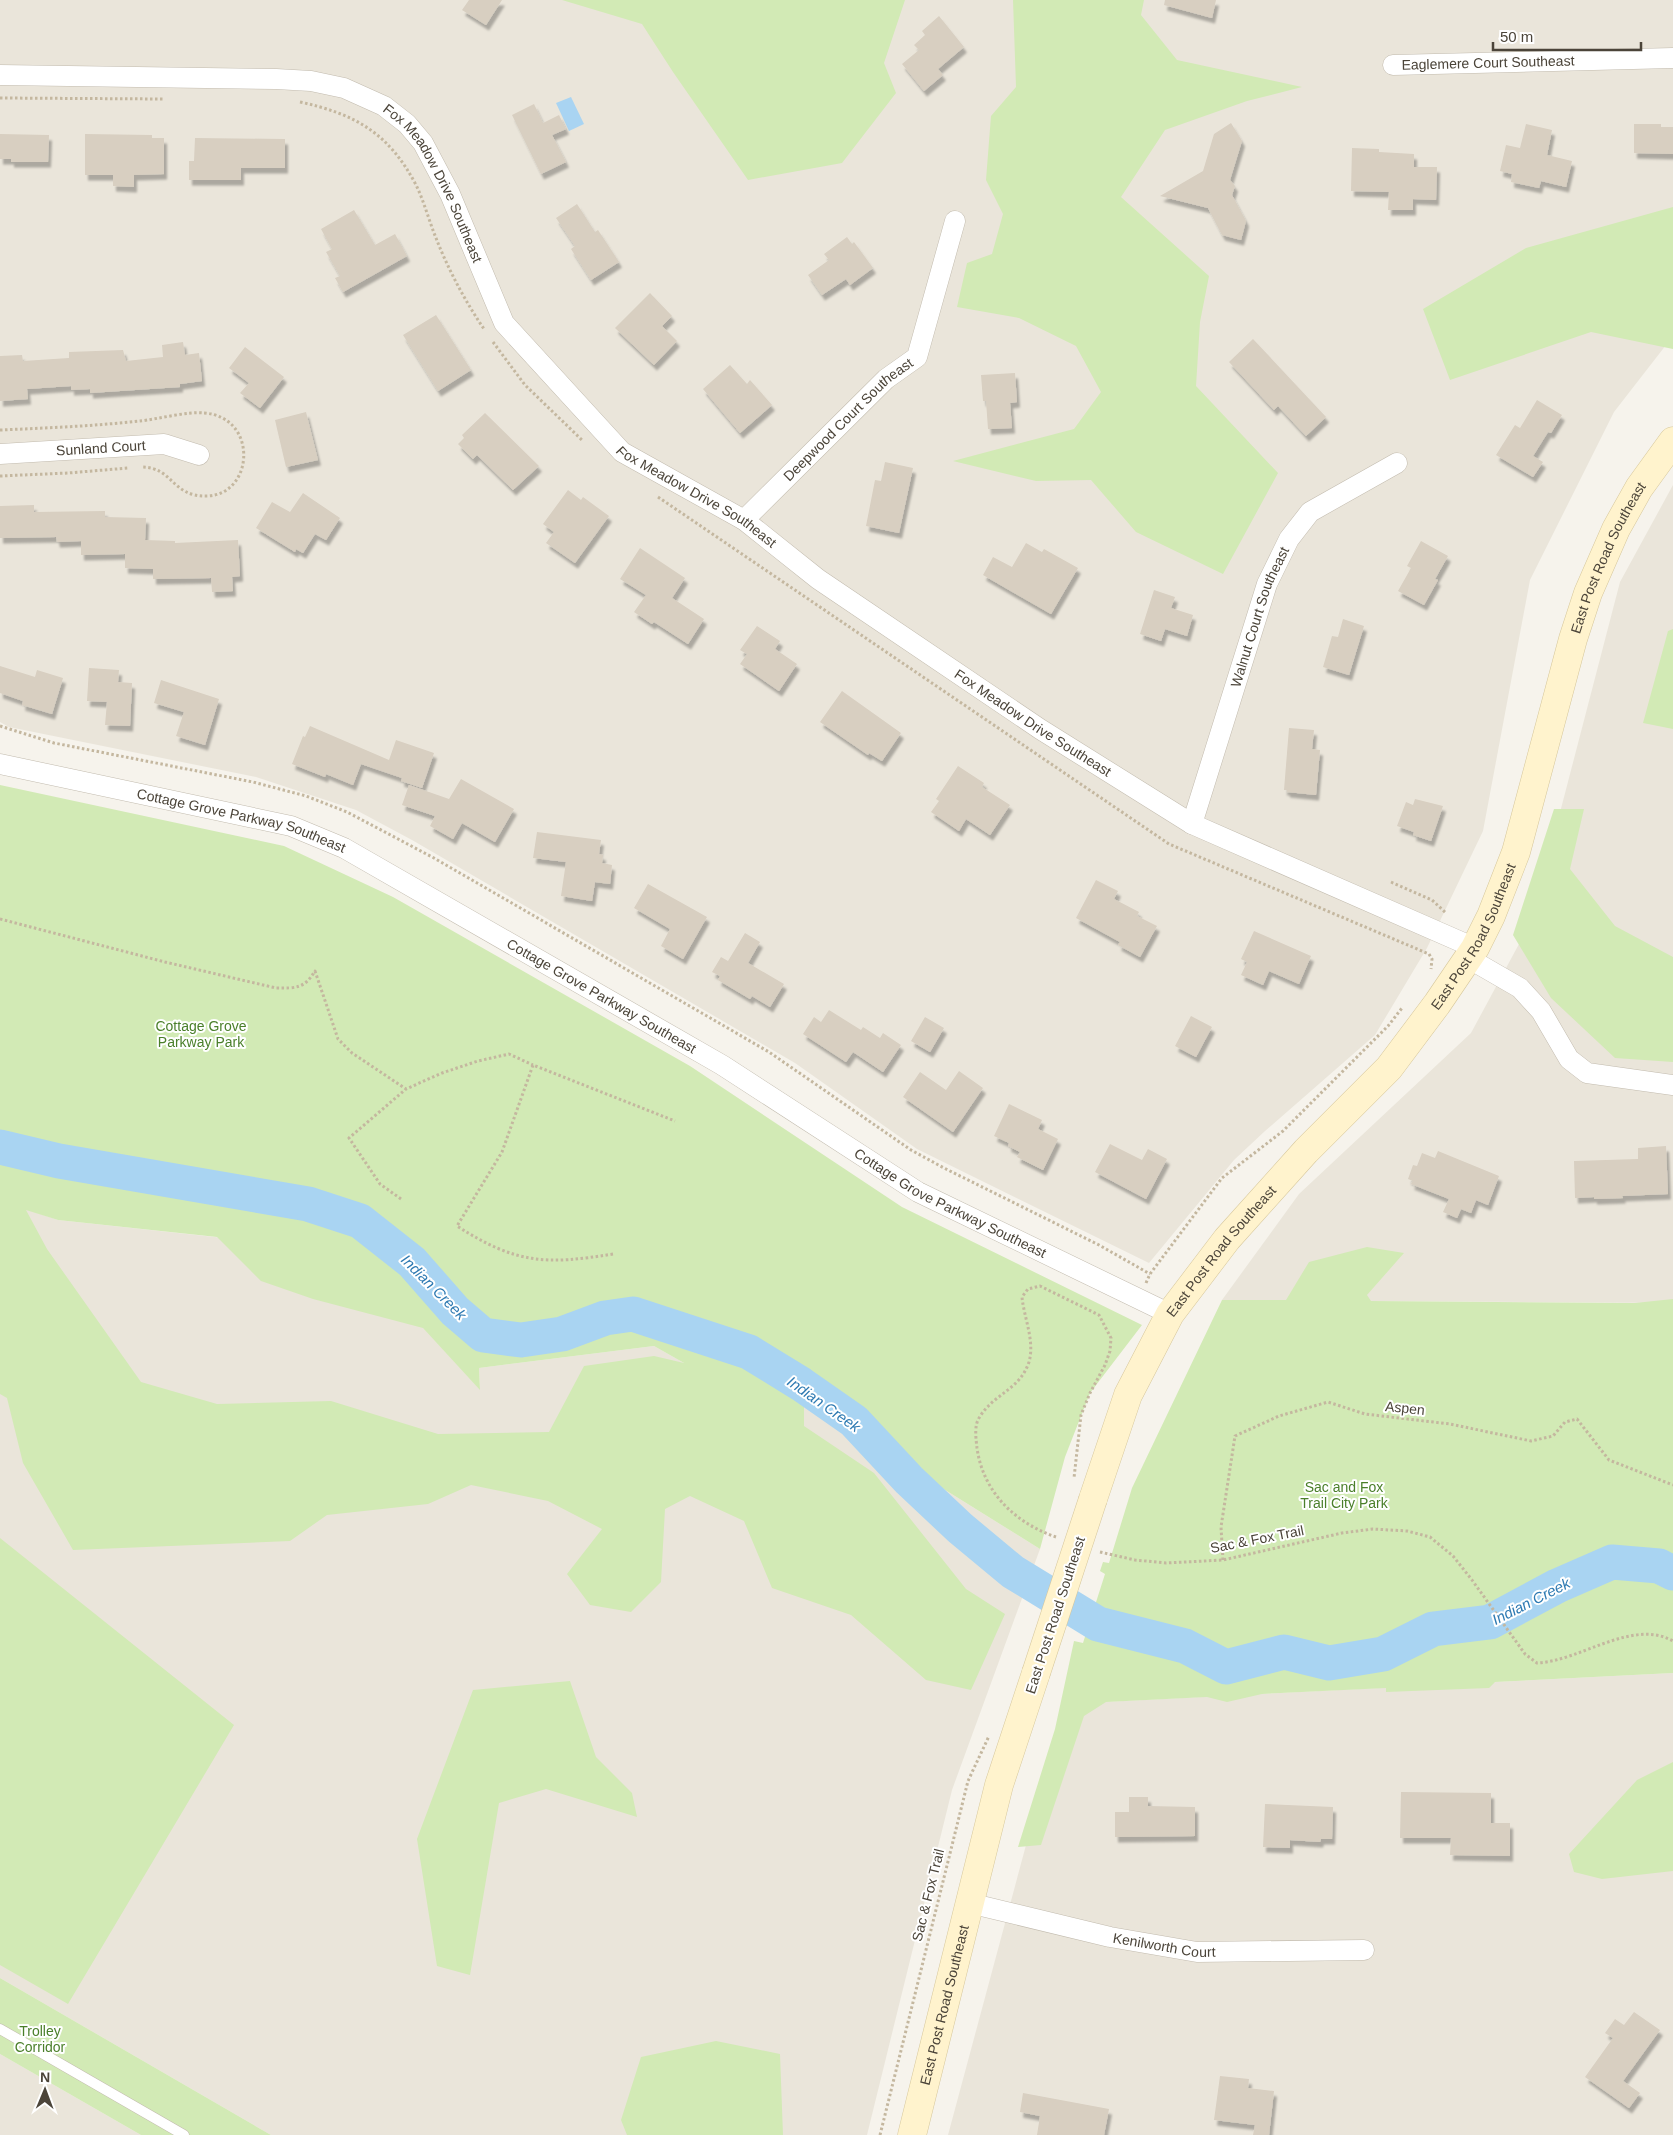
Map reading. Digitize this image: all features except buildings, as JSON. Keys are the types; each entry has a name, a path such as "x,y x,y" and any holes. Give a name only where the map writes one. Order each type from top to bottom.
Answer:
{"main road":[{"name":"East Post Road Southeast","path":"912,2135 999,1785 1036,1673 1083,1491 1128,1395 1170,1314 1227,1239 1306,1151 1389,1068 1438,1004 1472,953 1491,916 1516,852 1573,638 1588,593 1616,529 1639,488 1673,441"}],"street":[{"name":"Eaglemere Court Southeast","path":"1393,65 1673,58"},
{"name":"Fox Meadow Drive Southeast","path":"0,75 312,81 344,88 384,106 407,124 423,143 450,194 504,323 622,452 744,520 826,584 1040,728 1192,824 1472,953 1520,988 1540,1011 1569,1059 1587,1073 1673,1085"},
{"name":"Deepwood Court Southeast","path":"744,520 886,379 917,358 955,221"},
{"name":"Sunland Court","path":"0,454 164,444 199,455"},
{"name":"Walnut Court Southeast","path":"1192,824 1267,584 1289,539 1310,512 1397,463"},
{"name":"Cottage Grove Parkway Southeast","path":"0,764 291,826 344,848 722,1065 918,1192 1170,1314"},
{"name":"Kenilworth Court","path":"969,1903 1110,1937 1197,1952 1364,1950"}],"lane":[{"path":"0,2029 184,2135"}],"path":[{"path":"0,98 171,99"},
{"path":"293,100 343,113 368,127 388,144 400,158 416,186 436,239 450,268 486,333"},
{"path":"491,340 525,385 585,443"},
{"path":"651,492 1169,844 1429,954 1432,966 1428,976"},
{"path":"1392,882 1432,900 1446,912 1444,918"},
{"path":"0,919 276,988 295,988 308,983 315,971 338,1039 352,1053 406,1089"},
{"path":"1145,1286 1150,1274 1222,1178 1284,1131 1388,1026 1405,1004"},
{"path":"402,1199 380,1184 349,1138 406,1089 442,1073 478,1061 509,1054 675,1121"},
{"path":"533,1065 502,1152 457,1226 482,1243 512,1254 540,1261 572,1261 613,1254"},
{"path":"1060,1539 1027,1524 1005,1507 985,1479 979,1464 975,1437 978,1419 990,1404 1023,1377 1030,1359 1030,1342 1022,1297 1028,1288 1040,1286 1099,1315 1110,1338 1110,1351 1105,1365 1090,1392 1081,1415 1083,1491"},
{"name":"Aspen","path":"1223,1560 1221,1527 1235,1436 1279,1416 1328,1402 1365,1414 1450,1424 1531,1441 1553,1436 1565,1422 1577,1419 1609,1460 1673,1485"},
{"name":"Sac & Fox Trail","path":"1095,1550 1135,1560 1166,1563 1223,1560 1342,1533 1373,1529 1407,1531 1430,1537 1453,1556 1525,1654 1538,1663 1563,1660 1588,1651 1614,1638 1632,1635 1651,1635 1673,1641"},
{"name":"Sac & Fox Trail","path":"880,2135 968,1781 990,1734"}],"shaded area":[{"path":"0,0 1673,0 1673,336 1614,412 1530,580 1483,831 1427,948 1375,1035 1234,1160 1149,1263 917,1149 795,1063 412,840 356,810 256,777 9,727 0,722"},
{"path":"1673,485 1673,1303 1222,1300 1299,1194 1471,1033 1532,920 1620,582"},
{"path":"0,1200 58,1220 353,1252 480,1389 479,1368 654,1346 804,1431 804,1402 1040,1549 952,1790 867,2135 271,2135 0,1978"},
{"path":"1673,1673 1673,2135 948,2135 1064,1704"},
{"path":"0,2054 141,2135 0,2135"}],"green space":[{"path":"562,0 905,0 884,63 896,93 842,163 748,180 642,24"},
{"path":"1013,0 1144,0 1141,15 1177,60 1302,87 1247,101 1165,130 1121,197 1209,276 1200,322 1196,386 1278,473 1223,574 1136,532 1091,480 1036,481 953,461 1074,429 1101,392 1076,346 1019,318 957,307 967,263 992,254 1003,214 986,180 991,116 1016,87"},
{"path":"1673,207 1673,349 1591,332 1450,380 1423,309 1526,248"},
{"path":"1673,629 1673,729 1643,723 1668,631"},
{"name":"Cottage Grove Parkway Park","path":"0,785 284,846 393,897 690,1066 902,1207 1142,1325 1090,1393 1065,1457 1040,1549 804,1402 804,1426 874,1473 966,1589 1005,1614 971,1690 926,1680 851,1615 772,1588 744,1521 690,1496 665,1509 661,1582 631,1612 590,1605 567,1574 602,1529 548,1501 471,1485 428,1504 327,1515 290,1541 73,1550 23,1463 7,1398 0,1394","holes":["26,1210 58,1220 217,1237 261,1281 313,1299 423,1328 480,1390 479,1368 654,1346 684,1363 654,1356 584,1366 549,1432 438,1434 331,1401 217,1404 141,1382 47,1249"]},
{"path":"1554,809 1584,809 1570,869 1615,926 1673,957 1673,1062 1615,1058 1551,998 1513,935"},
{"name":"Sac and Fox Trail City Park","path":"1367,1247 1404,1253 1367,1295 1371,1301 1635,1303 1673,1299 1673,1673 1495,1682 1489,1688 1386,1692 1386,1688 1262,1694 1227,1702 1207,1697 1106,1702 1084,1716 1041,1845 1018,1847 1055,1729 1074,1641 1083,1643 1105,1574 1100,1571 1103,1562 1109,1563 1132,1488 1222,1300 1286,1300 1309,1262"},
{"path":"0,1538 234,1725 68,2004 0,1965"},
{"path":"570,1681 596,1757 632,1793 637,1817 546,1789 499,1803 470,1975 437,1966 417,1839 473,1690"},
{"path":"1673,1762 1673,1871 1602,1879 1574,1872 1569,1854 1637,1780"},
{"name":"Trolley Corridor","path":"0,1978 271,2135 141,2135 0,2054"},
{"path":"716,2041 780,2054 783,2135 627,2135 621,2120 641,2057"}],"water":[{"path":"571,97 584,124 569,131 556,103"}],"waterway":[{"name":"Indian Creek","path":"0,1147 59,1161 308,1204 360,1221 412,1262 455,1311 483,1335 521,1340 562,1334 605,1318 633,1314 749,1352 801,1384 854,1421 909,1480 960,1528 1013,1572 1098,1624 1185,1646 1226,1667 1284,1652 1329,1663 1383,1654 1433,1629 1490,1622 1557,1586 1612,1562 1659,1566 1673,1573"}]}
